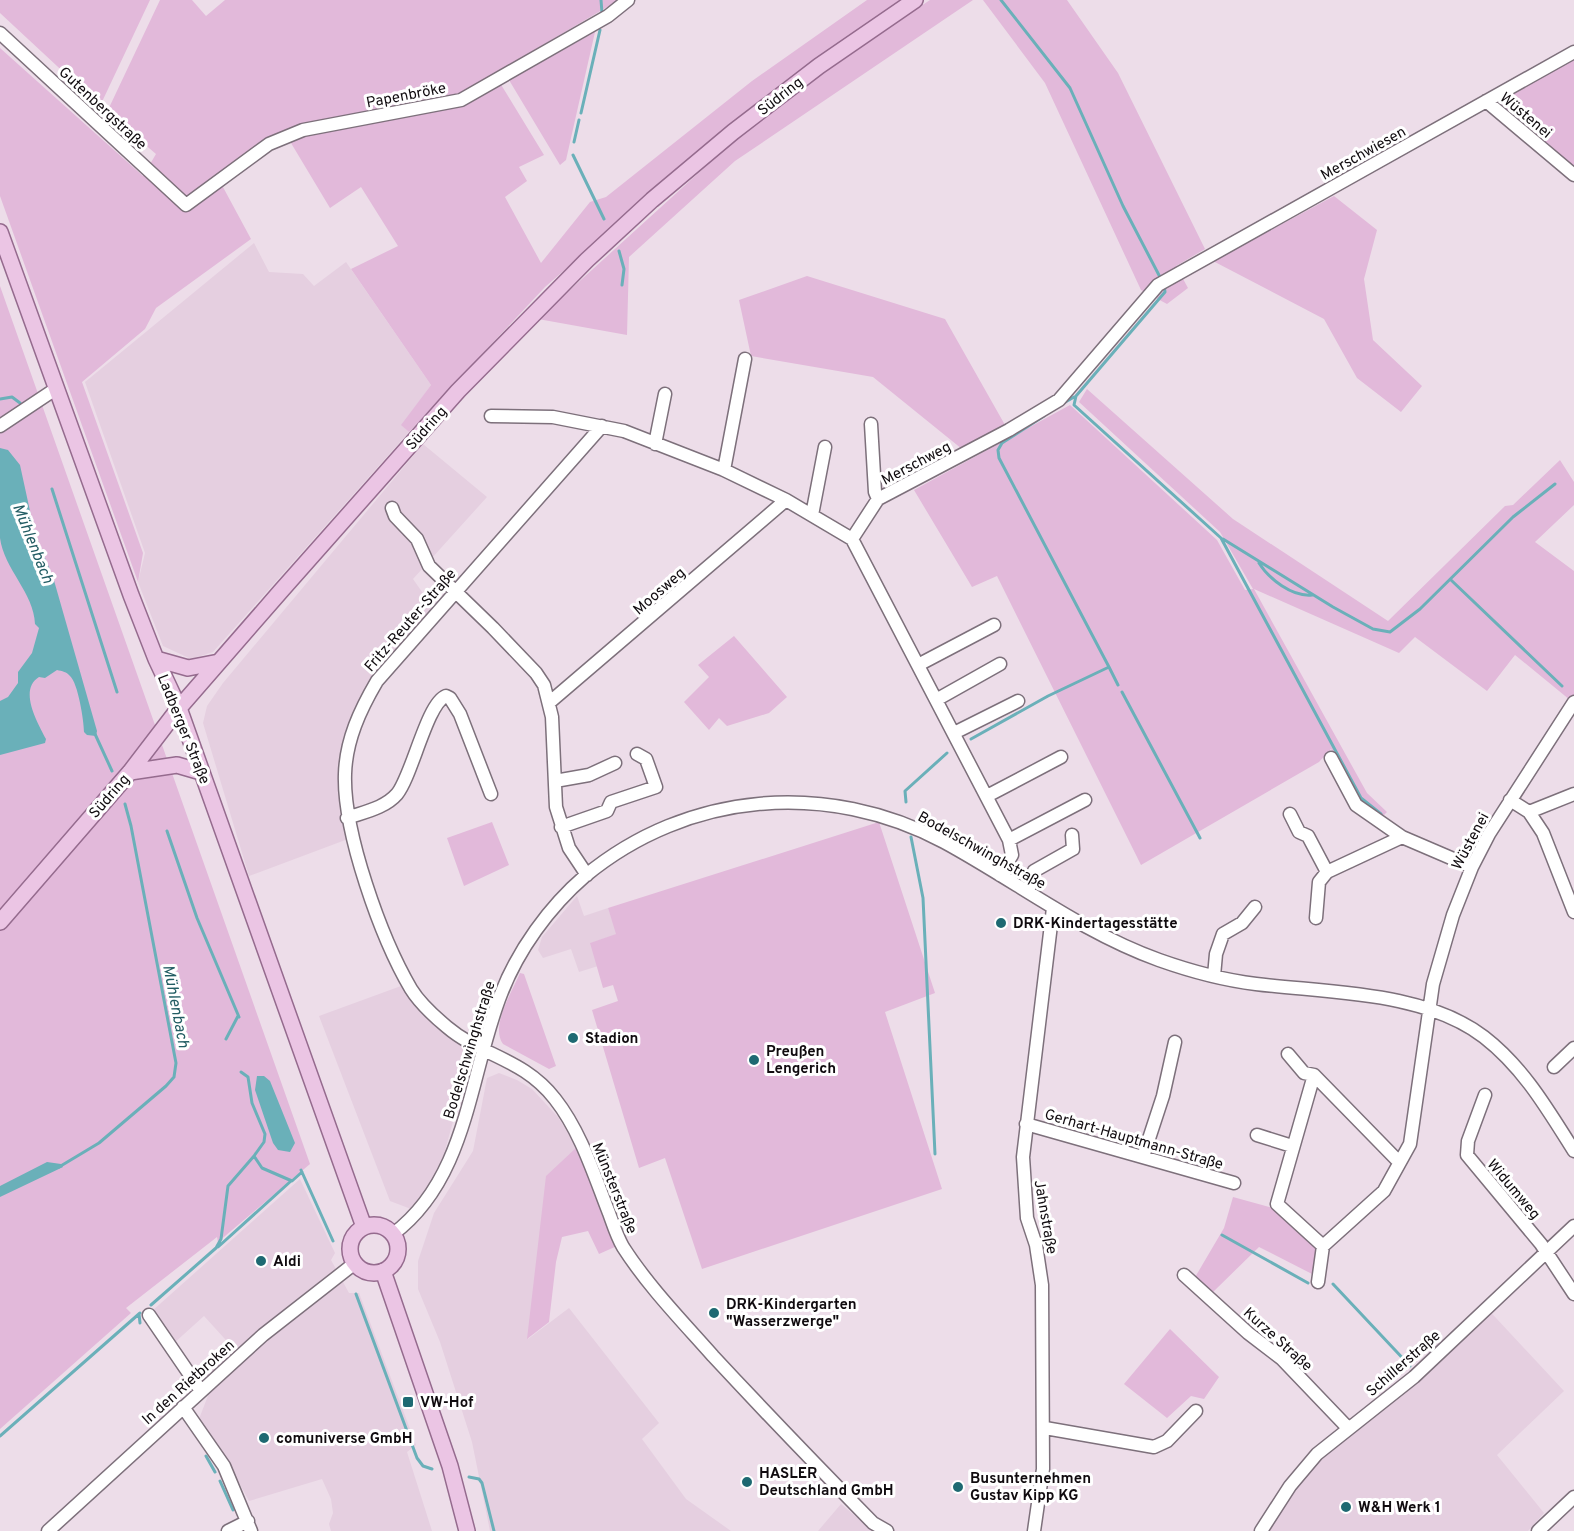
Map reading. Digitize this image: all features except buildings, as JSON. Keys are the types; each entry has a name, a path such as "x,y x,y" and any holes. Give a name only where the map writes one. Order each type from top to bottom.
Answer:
{"main road":[{"name":"Südring","path":"0,922 130,772 179,708 458,392 587,260 733,132 819,66 915,0"},
{"name":"Ladberger Straße","path":"0,232 156,660 179,708 364,1227"},
{"path":"156,660 188,668 219,662"},
{"path":"130,772 161,765 177,765 201,771"},
{"path":"377,1224 393,1234 397,1240 398,1255 395,1262 383,1271 368,1272 355,1263 351,1242 364,1227 377,1224"},
{"path":"383,1271 440,1436 468,1531"}],"street":[{"name":"Papenbröke","path":"186,205 269,144 285,136 303,130 460,100 608,16 628,0"},
{"name":"Gutenbergstraße","path":"0,33 186,205"},
{"name":"Merschwiesen","path":"1010,430 1059,400 1163,283 1574,52"},
{"name":"Wüstenei","path":"1486,101 1574,175"},
{"path":"724,470 746,359"},
{"path":"0,426 57,388"},
{"path":"655,444 665,394"},
{"path":"491,416 554,417 602,426 655,444 724,470 786,500 852,539 1009,840 1012,855 1000,875"},
{"path":"871,424 875,492 878,499"},
{"name":"Fritz-Reuter-Straße","path":"483,1048 448,1028 412,991 386,935 357,855 347,818 345,774 349,743 360,710 377,681 396,657 602,426"},
{"name":"Merschweg","path":"852,539 878,499 1010,430"},
{"path":"812,515 825,447"},
{"name":"Moosweg","path":"550,702 786,500"},
{"path":"392,508 395,516 417,539 429,566 536,673 550,702 556,807 561,827 569,848 587,875"},
{"path":"918,665 994,625"},
{"path":"936,700 1000,664"},
{"path":"347,818 380,807 397,794 435,708 446,696 450,698 460,714 491,794"},
{"path":"954,733 1018,701"},
{"name":"Wüstenei","path":"1323,1246 1384,1191 1410,1144 1429,1009 1442,949 1472,867 1510,800 1574,702"},
{"path":"561,827 607,811 611,802 656,787 646,759 637,754"},
{"path":"987,796 1061,757"},
{"path":"1331,758 1356,805 1402,837 1472,867"},
{"path":"555,781 589,775 615,763"},
{"path":"1529,812 1574,794"},
{"path":"1009,840 1085,800"},
{"path":"1510,800 1529,812 1543,833 1571,897 1574,912"},
{"name":"Bodelschwinghstraße","path":"393,1234 420,1210 443,1178 457,1140 502,989 527,944 549,914 587,875 637,841 674,823 733,806 781,801 825,803 883,816 925,833 1053,908 1149,956 1214,976 1250,983 1391,1000 1451,1017 1482,1036 1515,1065 1533,1087 1574,1151"},
{"path":"1290,814 1299,832 1308,836 1327,872"},
{"path":"1028,892 1034,871 1073,849 1072,835"},
{"path":"1316,918 1319,882 1327,872 1402,837"},
{"path":"1214,976 1216,954 1223,934 1242,923 1255,907"},
{"name":"Jahnstraße","path":"1034,1531 1041,1489 1044,1428 1042,1285 1023,1189 1026,1124 1053,908"},
{"path":"1143,1157 1163,1096 1175,1042"},
{"name":"Münsterstraße","path":"483,1048 513,1062 555,1098 581,1144 622,1245 670,1309 787,1437 873,1523 887,1531"},
{"path":"1554,1067 1574,1048"},
{"path":"1288,1054 1304,1073 1314,1075 1400,1162"},
{"path":"1314,1075 1277,1204 1323,1246 1318,1282"},
{"name":"Widumweg","path":"1485,1095 1468,1141 1467,1155 1541,1244 1545,1254 1574,1294"},
{"name":"Gerhart-Hauptmann-Straße","path":"1026,1124 1234,1183"},
{"path":"1257,1135 1292,1146"},
{"name":"Schillerstraße","path":"1261,1531 1305,1468 1348,1428 1414,1377 1574,1226"},
{"name":"In den Rietbroken","path":"48,1531 263,1335 355,1263"},
{"name":"Kurze Straße","path":"1184,1275 1248,1333 1282,1359 1348,1428"},
{"path":"149,1314 201,1391"},
{"path":"183,1407 224,1466 250,1526 228,1531"},
{"path":"1044,1428 1154,1447 1167,1442 1196,1411"},
{"path":"1538,1531 1574,1497"}],"shaded area":[{"path":"0,0 150,0 100,106 0,13"},
{"path":"160,0 192,0 206,16 225,0 619,0 458,95 302,125 266,139 217,176 251,239 156,308 145,329 82,382 143,553 138,582 0,196 0,48 143,176 156,154 107,112"},
{"path":"867,0 904,0 761,99 545,287 409,432 401,425 431,385 351,269 398,246 361,187 330,208 288,138 462,105 500,83 544,155 519,167 527,181 505,197 541,263 590,202 606,197 752,81"},
{"path":"930,0 973,0 735,161 629,257 627,335 538,319 727,147 824,71"},
{"path":"983,0 1067,0 1118,73 1205,249 1176,266 1188,288 1167,304 1141,290 1045,83"},
{"path":"595,32 566,160 560,165 509,80"},
{"path":"1574,57 1574,169 1494,101"},
{"path":"1334,196 1377,230 1364,279 1373,340 1422,386 1401,412 1357,378 1324,319 1213,261"},
{"path":"254,243 269,272 303,274 314,286 346,262 431,385 402,425 409,432 213,652 191,659 163,646 138,582 145,553 85,382"},
{"path":"807,276 945,319 1005,425 962,449 873,377 751,356 739,300"},
{"path":"0,286 310,1164 218,1242 217,1237 126,1308 131,1313 0,1429"},
{"path":"1087,389 1233,519 1388,621 1505,506 1513,505 1560,460 1574,482 1574,505 1535,542 1574,571 1574,696 1570,700 1515,655 1487,691 1415,637 1399,653 1254,589 1367,793 1387,812 1382,817 1360,801 1331,749 1319,762 1141,865 997,576 972,587 914,490 1070,405 1217,540 1245,590 1253,589 1220,532 1079,402"},
{"path":"423,444 487,497 413,579 434,609 392,656 342,754 342,821 348,839 249,876 203,723 207,706 223,683"},
{"path":"734,636 787,697 769,713 727,726 719,718 709,730 684,702 709,677 698,665"},
{"path":"492,822 509,865 464,886 447,838"},
{"name":"Preußen Lengerich","path":"879,822 935,993 885,1012 942,1189 702,1269 665,1158 639,1168 592,1010 618,1001 613,985 603,988 590,943 616,934 608,908"},
{"path":"577,896 584,916 608,908 617,934 591,943 598,966 579,972 571,949 543,958 538,950 542,937"},
{"path":"520,973 524,974 556,1066 549,1069 503,1044 500,1037 499,1028 504,1009"},
{"path":"401,986 444,1033 473,1050 444,1154 427,1190 411,1209 390,1201 319,1016"},
{"path":"499,1073 532,1089 558,1117 577,1147 528,1339 569,1308 659,1423 642,1439 686,1499 731,1531 490,1531 472,1442 440,1342 418,1289 418,1261 434,1213 473,1151 487,1078"},
{"path":"577,1147 617,1246 599,1254 588,1231 562,1237 556,1262 549,1322 527,1339 546,1176"},
{"path":"599,1148 629,1237 589,1152"},
{"path":"300,1179 335,1253 331,1260 349,1293 359,1293 416,1445 407,1452 432,1531 331,1531 329,1524 333,1513 331,1499 322,1479 249,1501 225,1457 199,1419 209,1393 203,1378 234,1349 204,1316 173,1344 152,1311"},
{"path":"1233,1197 1277,1209 1320,1247 1316,1276 1259,1247 1211,1294 1194,1279 1224,1228"},
{"path":"1483,1304 1564,1391 1497,1455 1544,1513 1528,1531 1266,1531 1307,1472 1425,1371"},
{"path":"1170,1329 1219,1377 1204,1399 1191,1396 1167,1418 1124,1384"},
{"path":"841,1504 873,1531 818,1531"}],"water":[{"path":"0,448 8,450 20,465 35,534 53,577 97,731 96,736 87,735 84,732 76,686 67,674 57,670 45,678 39,677 30,690 32,707 46,739 45,743 0,755 0,701 8,697 18,683 18,672 32,653 39,628 35,624 25,591 7,560 0,538"},
{"path":"257,1076 264,1076 270,1081 295,1143 290,1152 278,1150 273,1143 255,1090"},
{"path":"47,1162 61,1164 63,1167 0,1197 0,1186"}],"waterway":[{"path":"601,0 602,13"},
{"path":"1001,0 1070,88 1123,206 1161,279"},
{"path":"581,113 600,30"},
{"path":"574,142 579,120"},
{"path":"573,155 604,219"},
{"path":"619,251 624,269 622,285"},
{"path":"1164,285 1165,292 1076,396 1074,405 1221,538 1361,798 1381,814"},
{"path":"0,399 12,397 20,403"},
{"path":"1062,404 1074,397"},
{"path":"971,739 1048,696 1109,667 999,458 998,450 1002,443 1044,416"},
{"path":"1223,539 1333,607 1373,629 1390,632 1420,609 1513,517 1555,484"},
{"path":"52,489 117,692"},
{"path":"1259,563 1282,586 1297,593 1312,595"},
{"path":"1451,580 1562,686"},
{"path":"1109,667 1118,685"},
{"path":"1122,692 1200,838"},
{"name":"Mühlenbach","path":"95,734 112,771"},
{"path":"906,802 905,791 947,753"},
{"name":"Mühlenbach","path":"59,1167 99,1143 174,1077 176,1063 125,804"},
{"path":"167,831 197,918 239,1017"},
{"path":"911,837 923,898 935,1154"},
{"path":"226,1039 238,1016"},
{"path":"241,1072 248,1077 252,1103 265,1134 264,1142 254,1156 262,1168 292,1181 302,1172"},
{"path":"151,1305 216,1248 221,1239 228,1186 254,1156"},
{"path":"301,1170 333,1241"},
{"path":"218,1247 291,1181"},
{"path":"1222,1235 1308,1283"},
{"path":"1333,1284 1410,1366"},
{"path":"356,1294 417,1458 423,1466 432,1469"},
{"path":"0,1436 140,1313"},
{"path":"139,1314 140,1323"},
{"path":"206,1456 215,1472"},
{"path":"469,1477 479,1479 482,1483 494,1531"},
{"path":"220,1481 233,1510"}],"place":[{"name":"DRK-Kindertagesstätte","path":"1001,923"},
{"name":"Stadion","path":"573,1038"},
{"name":"Preußen Lengerich","path":"754,1060"},
{"name":"Aldi","path":"261,1261"},
{"name":"DRK-Kindergarten \"Wasserzwerge\"","path":"714,1313"},
{"name":"VW-Hof","path":"408,1402"},
{"name":"comuniverse GmbH","path":"264,1438"},
{"name":"HASLER Deutschland GmbH","path":"747,1482"},
{"name":"Busunternehmen Gustav Kipp KG","path":"958,1487"},
{"name":"W&H Werk 1","path":"1346,1507"}]}
